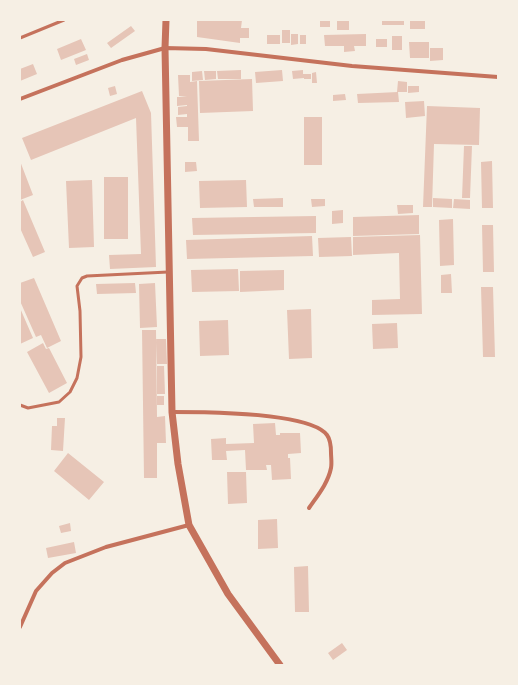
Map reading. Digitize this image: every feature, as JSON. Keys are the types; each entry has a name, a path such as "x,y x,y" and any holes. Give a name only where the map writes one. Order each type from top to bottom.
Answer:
{"street":[{"path":"166,20 165,48 172,412 178,464 189,526 228,594 280,665"},
{"path":"20,99 122,60 165,48 206,49 352,66 498,77"},
{"path":"172,412 229,412 270,417 314,426 327,435 331,448 331,467 324,486 309,508"},
{"path":"20,627 36,591 52,573 65,563 106,547 189,526"}],"lane":[{"path":"20,38 64,20"},
{"path":"20,405 28,408 60,402 70,392 77,378 81,357 80,311 76,286 82,278 87,276 170,272"}],"building":[{"path":"197,20 242,20 241,28 249,28 249,38 240,38 240,43 197,37"},
{"path":"320,20 330,20 330,27 320,27"},
{"path":"337,20 349,20 349,30 337,30"},
{"path":"382,20 404,20 404,25 382,25"},
{"path":"410,20 425,20 425,29 410,29"},
{"path":"131,26 135,31 111,48 107,43"},
{"path":"282,30 290,30 290,43 282,43"},
{"path":"291,34 298,34 298,44 291,45"},
{"path":"366,34 366,46 354,46 355,51 344,52 344,46 325,46 324,35"},
{"path":"267,35 280,35 280,44 267,44"},
{"path":"300,35 306,35 306,44 300,44"},
{"path":"392,36 402,36 402,50 392,50"},
{"path":"81,39 86,50 61,60 57,49"},
{"path":"376,39 387,39 387,47 376,47"},
{"path":"409,42 429,42 429,58 410,58"},
{"path":"430,48 443,48 443,60 430,61"},
{"path":"87,54 89,60 76,65 74,59"},
{"path":"33,64 37,74 20,81 20,69"},
{"path":"241,70 241,79 218,79 217,71"},
{"path":"282,70 283,81 256,83 255,72"},
{"path":"303,70 303,74 311,74 311,79 293,79 292,71"},
{"path":"202,71 203,80 192,81 192,72"},
{"path":"204,71 216,71 216,79 205,80"},
{"path":"316,72 317,83 312,83 312,73"},
{"path":"178,75 190,75 190,82 197,81 199,141 188,141 188,127 177,127 176,117 187,117 187,114 178,115 178,107 187,105 177,106 177,97 187,97 179,96"},
{"path":"252,79 253,111 200,113 199,81"},
{"path":"398,81 407,82 407,92 397,92"},
{"path":"115,86 117,94 110,96 108,88"},
{"path":"408,86 419,86 419,92 408,93"},
{"path":"142,91 151,113 156,267 110,269 109,255 141,254 136,118 31,160 22,138"},
{"path":"398,92 399,102 358,103 357,94"},
{"path":"345,94 346,100 333,101 333,95"},
{"path":"424,101 425,116 406,118 405,102"},
{"path":"427,106 480,108 479,145 434,144 432,207 423,207"},
{"path":"304,117 322,117 322,165 304,165"},
{"path":"464,146 472,146 470,198 462,198"},
{"path":"20,161 33,195 20,200"},
{"path":"492,161 493,208 482,208 481,162"},
{"path":"185,162 196,162 197,171 185,172"},
{"path":"104,177 128,177 128,239 104,239"},
{"path":"92,180 94,247 69,248 66,181"},
{"path":"246,180 247,207 200,208 199,181"},
{"path":"283,198 283,207 254,207 253,199"},
{"path":"433,198 452,199 452,208 433,207"},
{"path":"311,199 325,199 325,206 312,207"},
{"path":"454,199 470,200 470,209 453,208"},
{"path":"23,200 45,252 33,257 20,228 20,202"},
{"path":"397,205 413,205 413,213 398,214"},
{"path":"343,210 343,223 332,224 332,211"},
{"path":"419,215 419,234 353,236 353,217"},
{"path":"316,216 316,233 193,235 192,218"},
{"path":"453,219 454,265 440,266 439,220"},
{"path":"482,225 493,225 494,272 483,272"},
{"path":"420,235 422,314 372,315 372,300 400,299 399,253 353,255 353,237"},
{"path":"312,236 313,256 187,259 186,240"},
{"path":"351,237 352,256 319,257 318,238"},
{"path":"238,269 239,291 192,292 191,270"},
{"path":"284,270 284,290 240,292 240,271"},
{"path":"451,274 452,293 441,293 441,275"},
{"path":"34,278 61,341 47,348 41,335 36,337 20,301 20,283"},
{"path":"135,283 136,293 97,294 96,284"},
{"path":"155,283 157,327 140,328 139,284"},
{"path":"481,287 493,287 495,357 483,357"},
{"path":"20,308 33,338 20,344"},
{"path":"311,309 312,358 289,359 287,310"},
{"path":"228,320 229,355 200,356 199,321"},
{"path":"397,323 398,348 373,349 372,324"},
{"path":"142,330 156,330 157,417 165,416 166,443 157,443 157,478 144,478"},
{"path":"156,339 166,339 167,364 157,364"},
{"path":"43,343 46,349 49,348 67,383 49,393 27,352"},
{"path":"157,366 164,366 165,394 157,394"},
{"path":"157,396 164,396 164,405 157,405"},
{"path":"57,418 65,418 63,451 51,450 52,426 57,426"},
{"path":"275,423 276,435 280,435 280,433 300,433 301,453 288,454 288,458 290,458 291,479 272,480 271,465 266,465 267,470 246,470 245,450 226,451 227,460 212,460 211,439 226,438 226,444 254,443 253,424"},
{"path":"68,453 104,482 89,500 54,471"},
{"path":"227,472 246,472 247,503 228,504"},
{"path":"277,519 278,548 258,549 258,520"},
{"path":"70,523 71,531 61,533 59,526"},
{"path":"74,542 76,553 48,558 46,548"},
{"path":"308,566 309,612 295,612 294,567"},
{"path":"342,643 347,650 333,660 328,653"}]}
